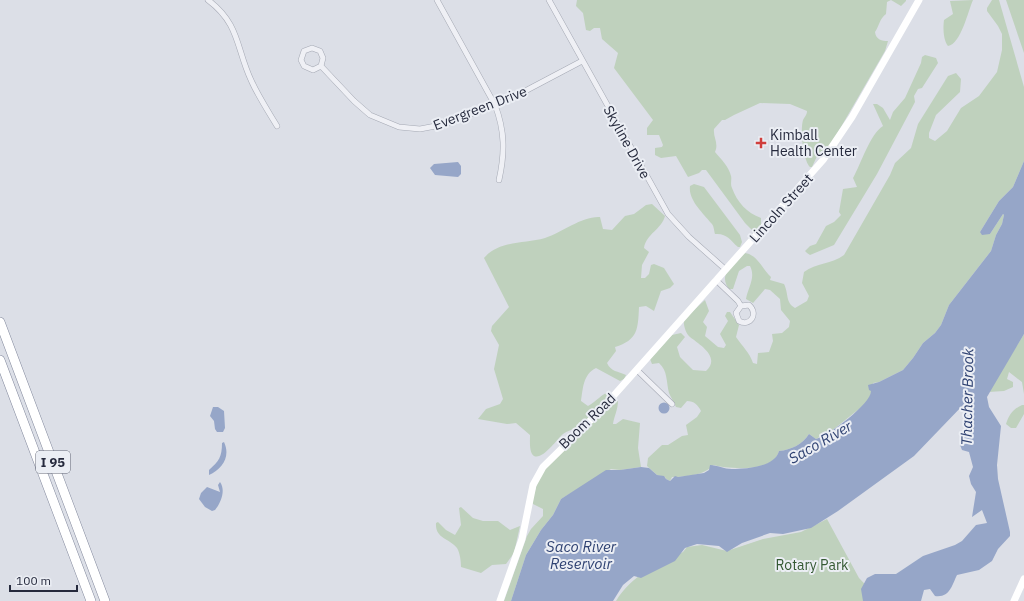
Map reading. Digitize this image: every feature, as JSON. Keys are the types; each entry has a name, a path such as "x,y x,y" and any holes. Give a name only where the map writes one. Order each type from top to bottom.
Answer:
{"highway":[{"name":"I 95","path":"0,322 105,601"},
{"name":"I 95","path":"0,360 91,601"}],"street":[{"path":"208,0 221,10 229,20 251,80 277,126"},
{"path":"437,0 495,105 502,125 504,141 503,156 498,180"},
{"name":"Skyline Drive","path":"549,0 668,214 689,237 725,269"},
{"name":"Lincoln Street","path":"725,269 817,167 836,143 919,0"},
{"name":"Evergreen Drive","path":"310,48 319,50 323,58 321,66 312,70 306,68 301,60 304,51 310,48"},
{"name":"Evergreen Drive","path":"321,66 364,111 379,120 399,127 413,129 433,127 495,105 525,92 582,61"},
{"name":"Boom Road","path":"500,601 521,544 533,485 539,472 557,451 600,411 725,269"},
{"path":"716,280 736,298 741,306"},
{"path":"637,370 672,404"},
{"path":"1014,601 1024,579"}],"green space":[{"path":"577,0 891,0 887,2 886,14 875,32 878,38 888,41 885,51 829,147 818,154 812,167 810,167 804,152 802,137 802,125 807,111 790,104 760,103 725,120 722,120 714,129 716,143 715,152 730,173 731,186 734,193 747,210 761,218 761,225 754,232 745,223 706,170 702,170 699,173 688,177 676,156 661,158 655,155 655,148 662,147 663,145 659,135 647,135 647,128 653,120 614,68 618,53 602,39 600,28 594,28 590,31 586,30 583,13 576,6"},
{"path":"891,0 906,0 906,1 901,6"},
{"path":"973,0 964,26 957,40 948,46 944,37 944,20 953,14 950,1"},
{"path":"992,0 999,0 1024,87 1024,161 1013,187 999,201 980,232 990,234 1003,214 1004,215 991,251 949,305 941,325 935,333 923,343 903,370 879,382 873,383 870,398 864,405 834,429 816,439 809,434 800,444 792,448 779,451 775,458 769,463 760,466 750,468 729,468 713,465 700,473 689,476 672,477 670,481 665,477 657,475 647,466 648,458 662,445 668,445 682,436 688,435 686,425 697,417 701,411 696,404 689,401 687,401 681,408 676,407 669,393 662,366 659,363 652,364 650,359 672,335 681,333 685,337 677,347 680,357 693,370 706,371 710,366 710,356 687,334 684,321 684,319 705,300 709,311 703,322 707,327 705,336 718,347 724,348 726,345 720,334 728,321 725,316 727,312 730,312 739,325 736,337 752,359 753,363 757,364 758,353 769,352 773,341 772,334 782,333 789,327 790,321 781,310 780,299 770,290 765,289 753,303 746,299 752,279 752,270 750,266 747,266 739,271 733,289 729,289 725,279 729,268 745,253 749,254 757,259 771,277 770,280 784,284 788,300 792,306 795,308 807,301 809,296 802,283 804,272 844,255 890,175 895,163 911,148 918,124 948,76 956,73 961,79 960,92 936,115 929,133 929,138 935,141 947,131 961,108 979,96 997,72 1002,50 1002,34 987,11 987,8"},
{"path":"1006,0 1024,0 1024,53"},
{"path":"925,55 936,58 938,63 922,88 918,89 914,96 915,102 877,174 834,245 810,255 805,251 810,246 816,244 826,226 834,222 841,215 839,212 843,189 857,187 853,178 870,142 878,130 883,126 873,104 877,104 883,108 890,120 893,112 905,98 921,63 922,57"},
{"path":"694,184 704,187 740,235 742,242 740,247 725,236 715,234 712,224 691,196 690,186"},
{"path":"652,204 665,216 661,225 645,243 644,248 649,252 642,265 641,278 645,278 649,274 651,265 654,264 664,268 674,284 670,288 661,291 654,311 646,306 639,307 638,322 635,333 628,341 615,347 616,351 607,363 613,370 626,375 624,379 620,381 596,368 588,374 584,382 581,401 588,406 604,394 610,392 610,394 595,412 581,424 563,434 546,452 538,456 534,456 531,450 530,435 516,423 507,424 478,419 486,409 500,404 503,399 494,369 499,345 491,331 492,326 509,307 484,258 490,252 504,245 545,238 593,217 600,217 603,229 612,230 625,216 634,214 646,205"},
{"path":"1024,334 1024,394 1022,382 1009,372 1007,379 1013,382 1013,387 1004,391 988,392"},
{"path":"614,399 618,401 613,424 616,424 623,419 640,423 638,448 641,467 620,470 611,469 561,499 553,515 541,530 526,555 511,601 504,601 527,536 531,529 543,516 543,509 533,504 532,501 539,477 545,469"},
{"path":"1024,405 1024,414 1016,428 1011,428 1006,424 1008,418 1014,410"},
{"path":"461,507 473,518 483,521 498,521 510,530 520,526 514,553 506,564 492,565 481,573 461,567 457,548 440,535 436,528 436,523 438,522 446,530 455,535 461,525 459,508"},
{"name":"Rotary Park","path":"827,519 859,578 881,601 616,601 629,584 637,577 654,566 683,552 687,547 702,545 727,551 763,539 801,532"}],"water":[{"name":"Saco River Reservoir","path":"1024,161 1024,334 987,397 989,407 1001,426 997,465 998,479 1010,532 1010,536 998,549 992,561 979,570 957,575 952,587 944,595 935,596 930,589 924,590 921,601 863,601 861,589 867,578 875,574 896,574 923,556 955,545 962,541 976,525 987,523 982,510 972,517 976,492 971,484 969,476 973,467 969,452 962,450 960,445 966,433 965,421 971,407 965,403 914,456 838,511 811,528 783,534 770,533 742,543 727,552 719,546 697,544 685,548 675,561 641,578 634,576 623,585 613,601 511,601 526,555 541,530 553,515 561,499 606,470 641,467 649,468 657,475 664,476 670,481 675,476 678,477 704,473 709,470 710,465 732,469 752,468 772,461 779,451 792,448 800,444 809,434 816,439 830,432 857,411 869,397 871,391 869,390 868,385 879,382 903,370 923,343 935,333 941,325 949,305 991,251 1004,215 1003,214 990,234 982,235 980,232 999,201 1013,187"},
{"path":"458,162 461,166 461,174 458,177 435,175 430,168 434,164"},
{"path":"662,403 666,403 668,404 668,412 662,413 659,410 659,406"},
{"path":"213,407 218,407 224,411 225,428 223,432 217,432 215,429 214,421 210,416"},
{"path":"224,442 226,447 226,457 224,462 218,469 209,475 209,470 219,458 222,443"},
{"path":"220,482 223,493 217,507 212,511 205,507 199,499 201,493 207,487 220,492 218,485"}],"place":[{"name":"Kimball Health Center","path":"761,143"}],"water label":[{"name":"Thacher Brook","path":"967,397"},
{"name":"Saco River","path":"820,442"}]}
